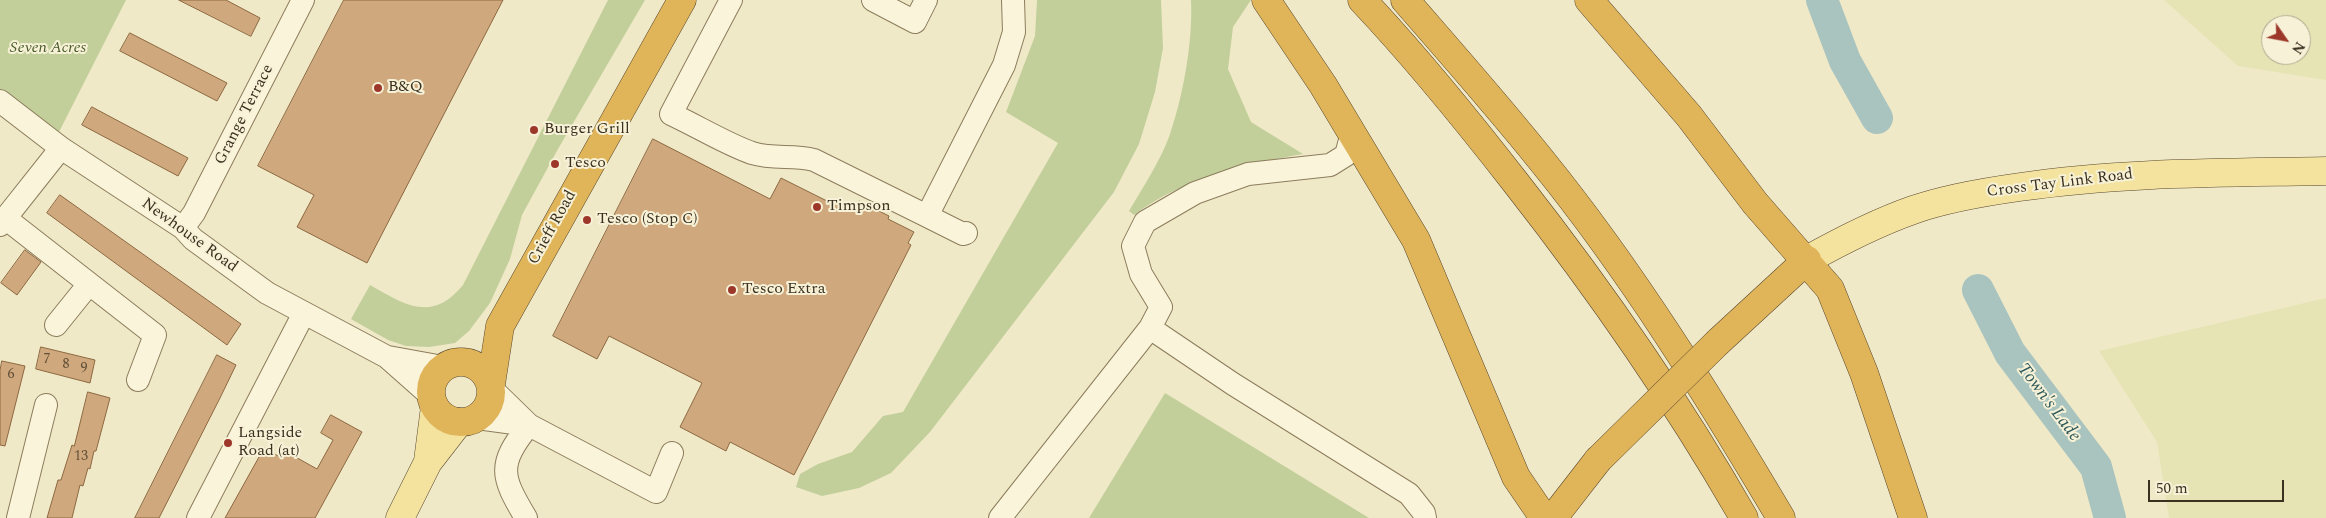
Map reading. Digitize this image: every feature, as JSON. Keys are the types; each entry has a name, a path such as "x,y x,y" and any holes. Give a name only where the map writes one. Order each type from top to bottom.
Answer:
{"highway":[{"name":"Crieff Road","path":"491,386 500,326 524,279 682,0"},
{"path":"1266,0 1323,85 1416,240 1516,476 1544,518"},
{"path":"1362,0 1401,41 1550,225 1634,342 1712,463 1744,518"},
{"path":"1405,0 1543,161 1586,218 1670,336 1781,518"},
{"path":"1589,0 1689,116 1755,203 1807,260 1830,289 1864,373 1913,518"},
{"path":"1553,518 1598,460 1718,342 1807,260"},
{"name":"Crieff Road","path":"451,364 500,326"},
{"path":"451,364 479,367 491,386 489,403 468,420 449,420 433,402 434,377 451,364"}],"main road":[{"name":"Cross Tay Link Road","path":"1807,260 1847,238 1914,210 1984,192 2110,176 2326,171"},
{"path":"428,462 433,402"},
{"path":"400,518 428,462 468,420"}],"street":[{"name":"Grange Terrace","path":"183,228 198,204 303,0"},
{"path":"731,0 671,114 751,152 775,158 800,156 814,160 963,234 966,233"},
{"path":"873,0 915,22 926,0"},
{"path":"927,216 1004,65 1014,32 1013,0"},
{"name":"Newhouse Road","path":"0,101 61,148 183,228 193,239 266,293 387,357 433,402"},
{"path":"1000,518 1150,328 1162,307 1141,274 1133,246 1145,222 1195,193 1248,174 1330,165 1346,155 1352,133"},
{"path":"61,148 2,222 89,284 155,335 138,380"},
{"path":"56,325 89,284"},
{"path":"198,518 304,313"},
{"path":"1150,328 1233,384 1410,494 1424,513 1425,518"},
{"name":"Newhouse Road","path":"387,357 451,364"},
{"path":"491,386 529,425 656,492 672,453"},
{"path":"18,518 46,405"},
{"path":"468,420 529,425"},
{"path":"526,518 505,477 507,459 513,445 529,425"}],"shaded area":[{"path":"2164,0 2326,0 2326,80 2238,66"},
{"path":"2326,298 2326,518 2169,518 2157,442 2099,351"}],"green space":[{"name":"Seven Acres","path":"0,0 126,0 59,132 0,89"},
{"path":"608,0 645,0 558,149 522,215 510,259 490,303 469,331 455,343 429,347 406,346 388,340 351,319 370,285 407,304 429,307 440,304 452,297 463,285"},
{"path":"1037,0 1161,0 1163,48 1155,92 1139,144 1114,192 930,432 891,473 859,488 822,496 796,487 800,474 818,464 852,452 883,416 903,412 1058,143 1006,112 1035,36"},
{"path":"1191,0 1251,0 1233,27 1228,69 1251,122 1303,154 1236,168 1193,182 1153,202 1134,215 1129,211 1165,147 1179,105 1189,51"},
{"path":"1165,393 1369,518 1089,518"}],"building":[{"path":"179,0 226,0 260,18 251,36"},
{"name":"B&Q","path":"344,0 503,0 367,263 297,227 314,195 258,166"},
{"path":"130,33 227,83 217,101 120,51"},
{"path":"92,107 188,158 178,176 82,125"},
{"name":"Tesco Extra","path":"653,139 770,199 781,178 829,202 830,200 853,211 859,201 889,216 888,219 914,232 908,243 911,245 794,475 730,442 726,451 680,427 702,383 609,336 597,359 553,336"},
{"path":"60,195 241,324 227,345 47,213"},
{"path":"25,250 41,262 17,295 1,283"},
{"path":"41,347 95,360 90,383 36,369"},
{"path":"217,355 236,365 220,398 159,518 135,518"},
{"path":"2,361 25,366 5,446 0,445 0,371"},
{"path":"88,392 110,398 96,451 94,451 90,469 88,468 83,486 80,485 72,518 47,518 58,480 61,480 72,445 74,446"},
{"path":"331,415 362,432 315,518 225,518 264,448 280,457 283,450 317,469 333,440 321,433"}],"waterway":[{"name":"Town's Lade","path":"1822,0 1845,61 1877,118"},
{"name":"Town's Lade","path":"1978,290 2010,353 2096,467 2110,518"}],"place":[{"name":"B&Q","path":"378,88"},
{"name":"Burger Grill","path":"534,130"},
{"name":"Tesco","path":"555,164"},
{"name":"Timpson","path":"817,207"},
{"name":"Tesco (Stop C)","path":"587,220"},
{"name":"Tesco Extra","path":"732,290"},
{"name":"Langside Road (at)","path":"228,443"}]}
